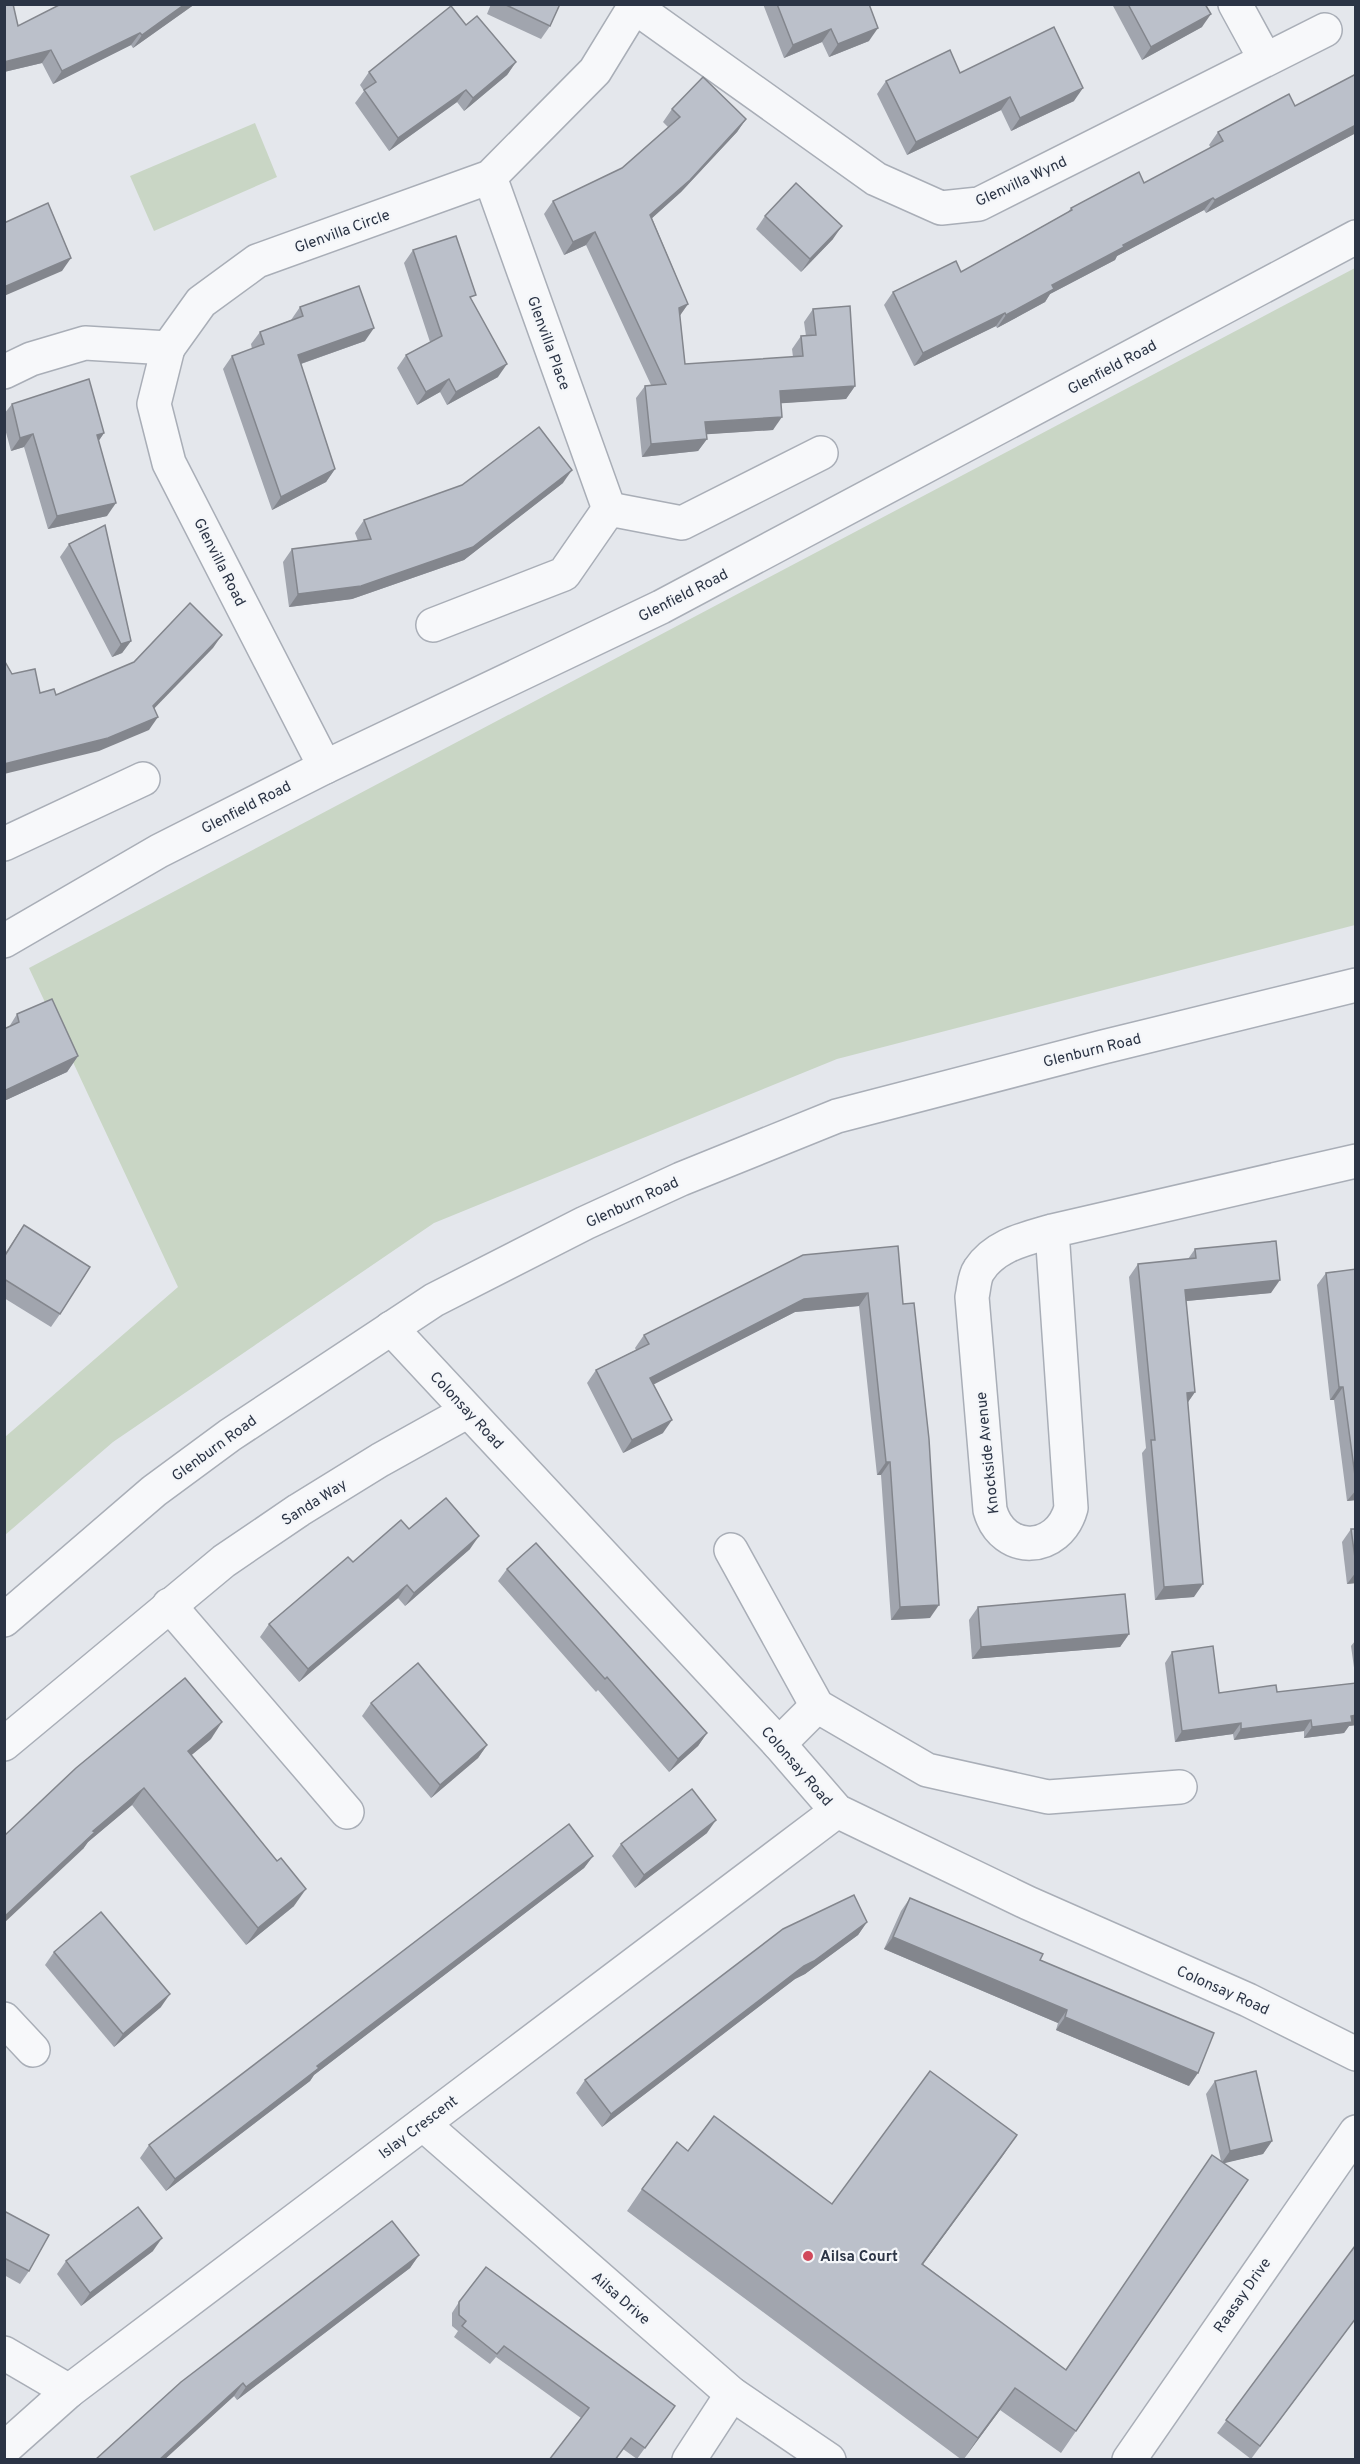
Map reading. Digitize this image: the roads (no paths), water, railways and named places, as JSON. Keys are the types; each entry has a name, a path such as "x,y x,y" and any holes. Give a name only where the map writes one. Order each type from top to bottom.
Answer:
{"street":[{"path":"1235,4 1265,59"},
{"name":"Glenvilla Wynd","path":"636,6 876,179 941,208 979,204 1325,30"},
{"name":"Glenvilla Circle","path":"168,348 201,302 257,261 490,177 596,71 636,6"},
{"name":"Glenvilla Place","path":"490,177 609,509"},
{"name":"Glenfield Road","path":"4,941 159,851 325,767 661,607 1356,237"},
{"path":"4,372 31,359 85,343 168,348"},
{"name":"Glenvilla Road","path":"168,348 154,404 169,463 325,767"},
{"path":"433,625 564,574 609,509 682,523 821,453"},
{"path":"4,844 144,779"},
{"name":"Glenburn Road","path":"4,1620 154,1491 230,1435 434,1300 596,1218 681,1179 837,1116 1103,1047 1356,986"},
{"name":"Knockside Avenue","path":"1052,1231 1071,1508 1067,1521 1058,1533 1045,1541 1032,1544 1017,1541 1004,1534 994,1522 990,1510 972,1297 977,1271 995,1251 1052,1231 1356,1161"},
{"name":"Colonsay Road","path":"391,1328 779,1744 837,1811 1028,1903 1248,2000 1356,2054"},
{"name":"Sanda Way","path":"12,1737 224,1561 299,1510 380,1460 468,1411"},
{"path":"731,1550 817,1706 927,1770 1048,1797 1180,1787"},
{"path":"169,1605 347,1812"},
{"path":"779,1744 817,1706"},
{"name":"Islay Crescent","path":"4,2449 69,2391 837,1811"},
{"path":"4,2019 33,2050"},
{"name":"Ailsa Drive","path":"423,2124 732,2394 829,2460"},
{"name":"Raasay Drive","path":"1129,2460 1356,2132"},
{"path":"4,2353 69,2391"},
{"path":"689,2460 732,2394"}],"place":[{"name":"Ailsa Court","path":"808,2256"}]}
